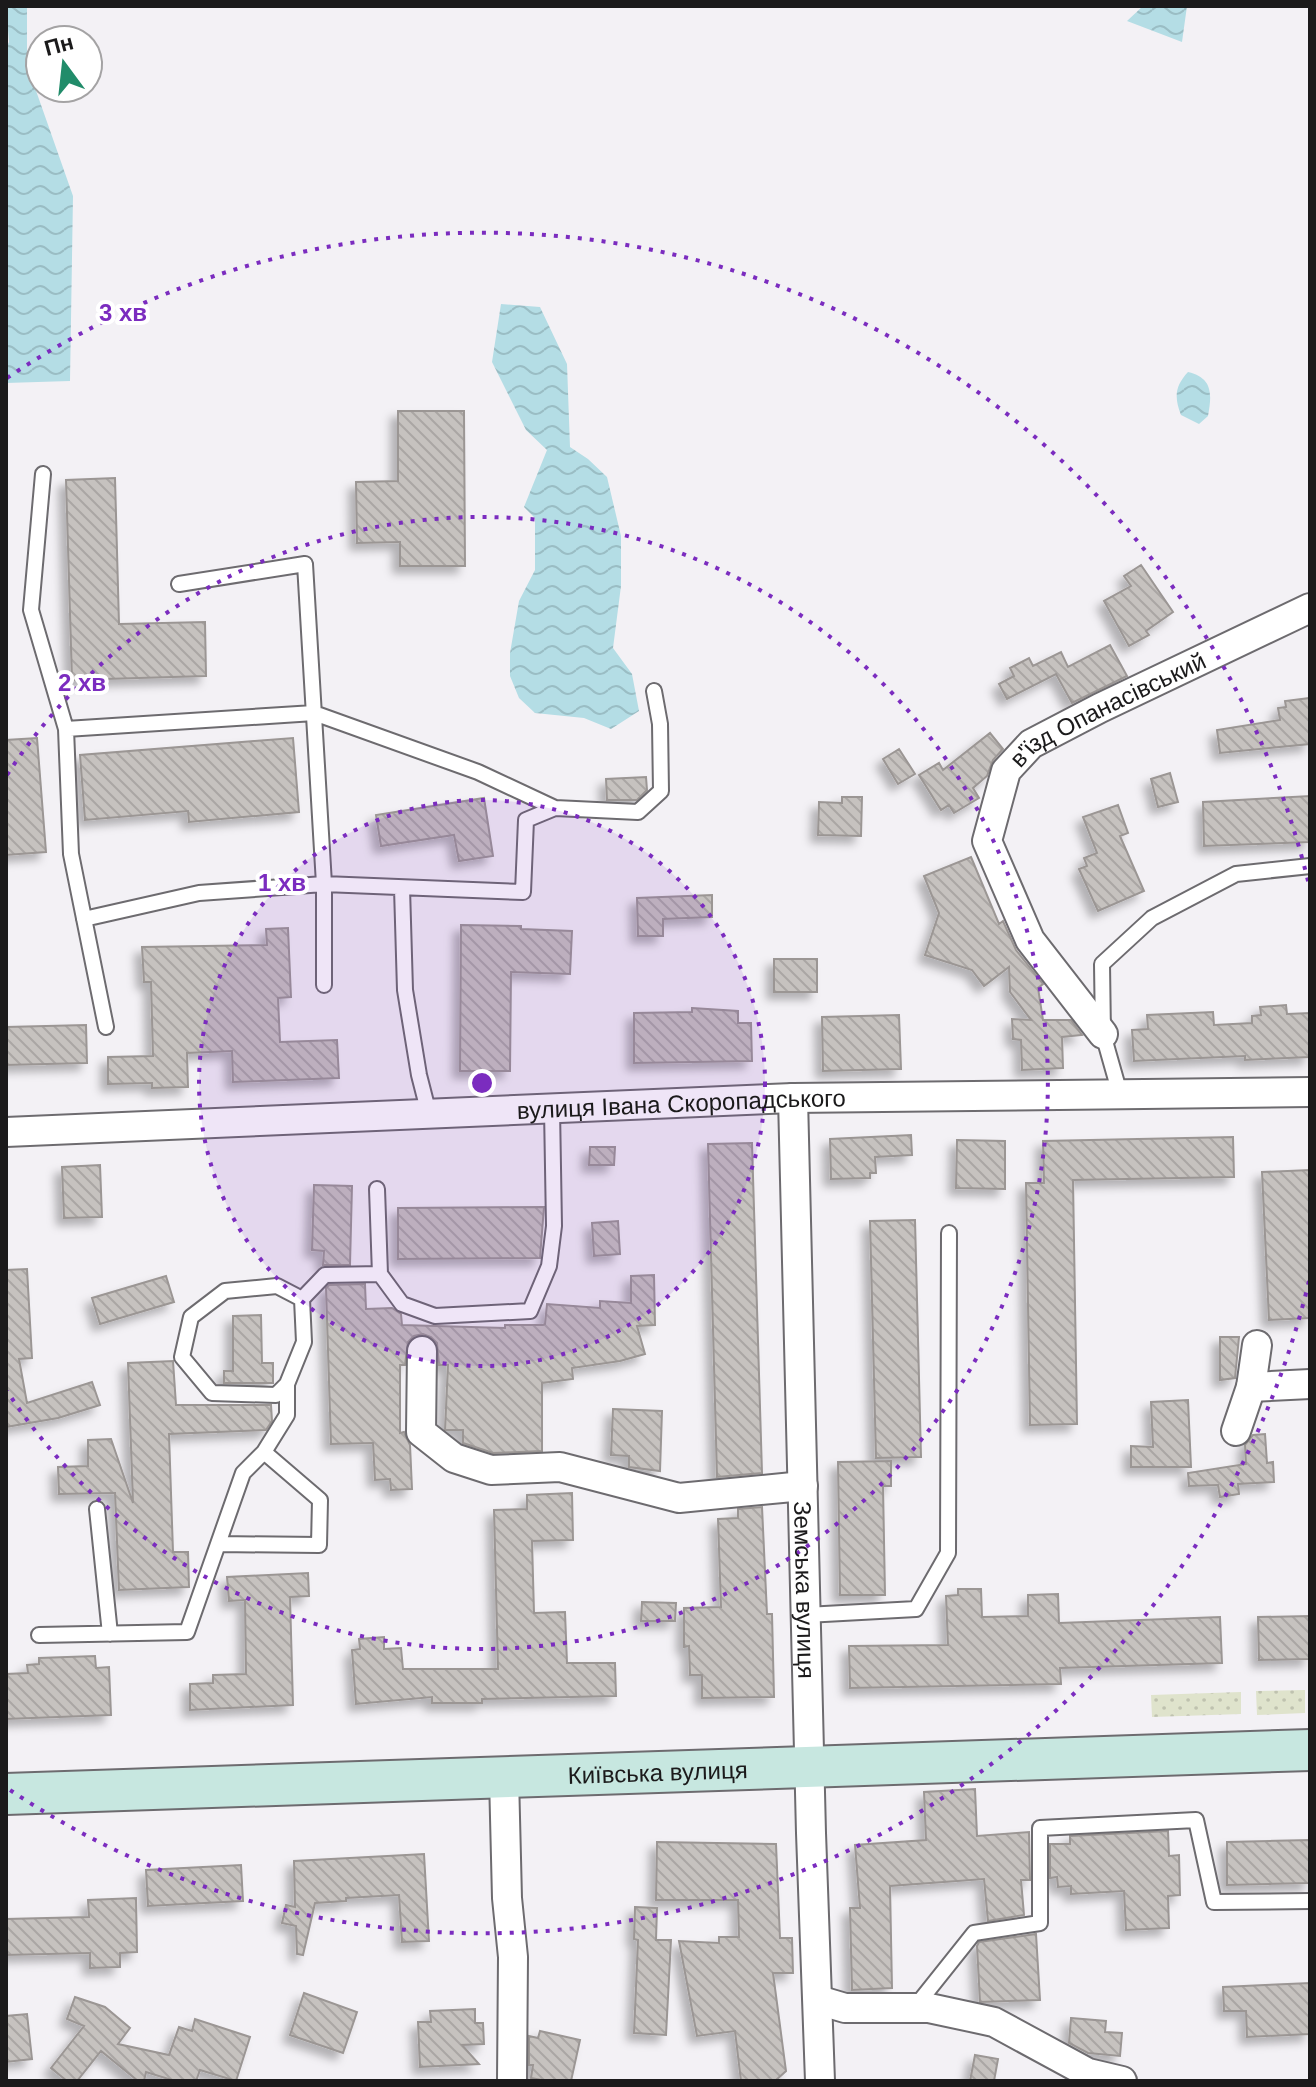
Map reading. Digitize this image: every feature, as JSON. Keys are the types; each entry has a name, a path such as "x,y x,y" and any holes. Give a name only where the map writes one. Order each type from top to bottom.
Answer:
{"main road":[{"name":"Київська вулиця","path":"6,1794 1310,1750"}],"street":[{"name":"в'їзд Опанасівський","path":"1103,1034 1030,940 987,841 1006,771 1031,744 1310,608"},
{"name":"вулиця Івана Скоропадського","path":"6,1132 793,1098 1310,1092"},
{"name":"Земська вулиця","path":"793,1098 820,2081"},
{"path":"1236,1431 1251,1387 1257,1345"},
{"path":"422,1351 421,1432 454,1458 491,1470 572,1469 679,1498 803,1486"},
{"path":"1251,1387 1310,1384"},
{"path":"504,1777 507,1898 513,1957 512,2081"},
{"path":"818,2000 845,2008 929,2008 994,2022 1088,2073 1122,2081"}],"lane":[{"path":"43,474 31,610 66,729 71,854 106,1027"},
{"path":"179,584 305,564 324,884 324,985"},
{"path":"66,729 314,713 478,772 555,808 638,812 661,791 660,724 654,691"},
{"path":"84,919 199,893 324,884 523,892 526,820 555,808"},
{"path":"1120,1094 1103,1034 1102,964 1152,918 1236,874 1310,866"},
{"path":"402,888 405,990 419,1075 429,1114"},
{"path":"377,1189 380,1274 402,1304 435,1316 530,1311 549,1266 554,1226 552,1109"},
{"path":"806,1615 916,1609 948,1553 949,1233"},
{"path":"39,1635 187,1632 243,1473 264,1452 287,1415 287,1384 304,1342 302,1299 325,1275 380,1274"},
{"path":"287,1384 276,1395 212,1393 182,1357 191,1317 225,1291 277,1286 302,1299"},
{"path":"218,1544 319,1545 320,1500 264,1452"},
{"path":"97,1509 110,1634"},
{"path":"915,2007 974,1933 1040,1923 1040,1828 1196,1820 1214,1902 1310,1901"}],"green space":[{"path":"1305,1690 1305,1713 1257,1715 1256,1691"},
{"path":"1241,1692 1241,1714 1152,1717 1151,1695"}],"water":[{"path":"6,6 27,6 27,24 24,24 24,104 41,104 73,196 70,381 6,383 6,48 9,42"},
{"path":"1143,6 1187,6 1182,42 1127,21"},
{"path":"501,304 540,307 567,364 570,447 607,477 621,536 621,586 613,648 632,674 639,711 611,729 584,718 535,713 519,698 510,676 510,653 519,601 535,570 535,518 524,507 547,450 526,430 492,362"},
{"path":"1188,372 1202,378 1209,388 1208,416 1199,424 1181,415 1177,403 1178,387"}],"building":[{"path":"398,411 464,411 465,566 400,566 400,542 357,543 356,482 398,481"},
{"path":"115,478 119,624 205,622 206,676 72,680 66,480"},
{"path":"1141,565 1173,612 1146,631 1149,635 1129,646 1104,601 1131,586 1124,576"},
{"path":"1110,645 1127,676 1072,703 1056,674 1007,699 999,684 1014,676 1010,668 1029,658 1033,666 1061,652 1068,667"},
{"path":"1310,698 1310,744 1220,753 1217,730 1280,720 1278,708 1286,707 1285,701"},
{"path":"990,733 1003,749 993,760 987,776 973,788 979,798 954,813 949,805 941,810 919,775 939,763 943,770"},
{"path":"37,738 46,852 6,855 6,740"},
{"path":"293,738 299,812 189,822 188,811 85,820 80,755"},
{"path":"899,749 915,774 898,784 883,759"},
{"path":"1170,773 1178,802 1158,807 1151,779"},
{"path":"646,777 647,790 637,800 607,800 606,779"},
{"path":"1310,796 1310,842 1204,846 1203,802"},
{"path":"842,797 862,797 861,836 818,835 819,802 842,803"},
{"path":"484,798 493,856 459,861 454,835 381,846 376,815"},
{"path":"1118,805 1128,833 1120,836 1144,891 1098,911 1079,869 1087,866 1084,858 1097,853 1083,817"},
{"path":"971,857 999,924 1003,921 1016,950 1043,984 1038,988 1043,1020 1071,1020 1082,1035 1062,1037 1063,1068 1022,1070 1021,1040 1013,1039 1012,1019 1031,1020 1010,992 1009,967 984,986 972,970 925,955 939,913 924,876"},
{"path":"712,895 712,917 663,919 663,936 638,936 637,898"},
{"path":"461,925 572,931 570,974 511,972 510,1071 460,1071"},
{"path":"288,928 291,997 278,998 280,1042 337,1040 339,1078 233,1082 232,1051 187,1053 188,1087 152,1088 152,1083 108,1084 108,1057 153,1056 151,982 144,982 142,947 267,945 266,929"},
{"path":"774,959 817,959 817,992 774,992"},
{"path":"1286,1005 1287,1014 1310,1013 1310,1057 1245,1060 1245,1056 1134,1061 1132,1030 1148,1029 1147,1015 1213,1012 1214,1025 1252,1023 1252,1016 1261,1015 1260,1007"},
{"path":"692,1008 738,1011 738,1023 751,1023 752,1061 634,1063 634,1013 692,1012"},
{"path":"899,1015 901,1069 823,1071 822,1017"},
{"path":"86,1025 87,1063 6,1065 6,1027"},
{"path":"911,1135 912,1155 875,1157 876,1173 870,1173 870,1178 831,1179 830,1139"},
{"path":"1233,1137 1234,1177 1073,1180 1077,1424 1030,1425 1026,1183 1044,1183 1043,1141"},
{"path":"957,1140 1005,1141 1005,1189 956,1188"},
{"path":"752,1143 762,1473 717,1477 708,1144"},
{"path":"590,1147 615,1147 614,1165 589,1165"},
{"path":"100,1165 102,1217 64,1218 62,1167"},
{"path":"1310,1170 1310,1318 1269,1320 1262,1172"},
{"path":"314,1185 352,1186 350,1265 323,1265 324,1251 312,1250"},
{"path":"544,1207 540,1258 398,1259 398,1208"},
{"path":"915,1220 921,1457 876,1458 870,1221"},
{"path":"618,1221 620,1254 594,1256 592,1223"},
{"path":"27,1269 32,1358 19,1359 27,1403 92,1382 100,1405 58,1418 6,1427 6,1270"},
{"path":"654,1275 655,1325 637,1326 645,1354 572,1368 573,1379 542,1383 542,1451 493,1453 463,1443 463,1430 445,1430 448,1365 439,1365 437,1343 423,1334 414,1336 408,1342 405,1365 400,1365 400,1433 404,1432 410,1445 412,1489 391,1490 390,1479 375,1480 373,1443 331,1444 326,1288 329,1285 365,1284 366,1309 392,1308 401,1314 402,1325 505,1328 505,1325 545,1324 547,1304 600,1308 600,1301 631,1303 631,1276"},
{"path":"166,1276 174,1302 100,1324 92,1298"},
{"path":"261,1315 262,1363 273,1363 273,1383 224,1383 224,1371 233,1371 233,1316"},
{"path":"1220,1337 1239,1337 1235,1378 1220,1380"},
{"path":"173,1361 176,1405 271,1405 272,1421 266,1430 169,1434 173,1552 188,1552 189,1587 119,1590 115,1493 59,1494 58,1467 88,1466 88,1440 111,1439 133,1503 128,1363"},
{"path":"1188,1400 1191,1467 1131,1467 1131,1446 1153,1447 1151,1402"},
{"path":"613,1409 662,1411 660,1471 629,1467 629,1456 611,1455"},
{"path":"1265,1434 1267,1463 1273,1462 1274,1482 1238,1484 1239,1494 1220,1497 1218,1485 1189,1486 1188,1473 1246,1464 1245,1445 1253,1435"},
{"path":"891,1461 891,1486 883,1486 885,1595 840,1595 838,1462"},
{"path":"572,1493 573,1540 532,1541 534,1613 565,1612 567,1663 615,1663 616,1696 482,1699 482,1703 432,1703 432,1697 356,1704 352,1650 360,1649 359,1639 384,1637 384,1649 401,1648 403,1669 498,1669 494,1510 527,1509 527,1495"},
{"path":"762,1507 767,1614 772,1614 774,1697 702,1698 702,1675 690,1675 689,1646 684,1647 684,1608 721,1607 718,1519 738,1518 738,1509"},
{"path":"308,1573 309,1596 290,1597 293,1705 190,1710 190,1684 213,1683 213,1675 246,1674 245,1600 229,1601 227,1577"},
{"path":"958,1589 981,1589 982,1617 1028,1616 1028,1595 1058,1594 1059,1623 1220,1617 1222,1663 1060,1668 1061,1684 850,1688 849,1646 948,1645 946,1596 958,1595"},
{"path":"642,1602 676,1603 675,1621 641,1621"},
{"path":"1310,1616 1310,1659 1259,1660 1258,1617"},
{"path":"95,1656 96,1668 109,1667 111,1715 6,1719 6,1674 28,1673 27,1665 39,1664 39,1658"},
{"path":"975,1789 977,1836 1029,1832 1030,1880 1021,1880 1024,1915 988,1921 984,1879 890,1886 892,1988 852,1990 850,1908 860,1908 855,1845 926,1840 924,1792"},
{"path":"1168,1831 1169,1856 1179,1855 1180,1895 1168,1896 1169,1928 1126,1930 1124,1891 1071,1894 1071,1886 1058,1887 1057,1877 1050,1878 1050,1844 1070,1844 1070,1836"},
{"path":"1310,1840 1310,1883 1227,1885 1227,1842"},
{"path":"657,1842 776,1844 780,1938 792,1938 793,1973 773,1973 786,2071 775,2081 741,2081 735,2031 697,2036 679,1941 719,1943 719,1937 739,1937 738,1900 656,1900"},
{"path":"424,1854 429,1941 402,1942 399,1895 346,1898 346,1901 315,1903 303,1955 297,1954 296,1926 282,1923 286,1905 295,1907 294,1861"},
{"path":"241,1865 243,1901 148,1906 146,1870"},
{"path":"136,1898 137,1952 120,1953 120,1967 90,1968 90,1953 6,1955 6,1919 89,1917 88,1900"},
{"path":"635,1907 657,1908 656,1940 671,1940 666,2035 634,2033 638,1940 634,1939"},
{"path":"1036,1934 1040,2000 980,2002 979,1942"},
{"path":"1310,1983 1310,2034 1247,2037 1246,2011 1224,2011 1223,1987"},
{"path":"304,1993 357,2012 343,2053 290,2035"},
{"path":"75,1997 105,2007 130,2028 118,2044 169,2055 179,2027 192,2031 195,2019 250,2037 236,2081 200,2070 196,2081 175,2081 146,2072 144,2081 138,2081 101,2051 77,2081 67,2081 51,2068 84,2026 67,2019"},
{"path":"475,2009 475,2023 483,2023 484,2044 462,2045 479,2064 420,2067 418,2022 431,2022 430,2011"},
{"path":"27,2014 32,2059 6,2062 6,2016"},
{"path":"1071,2018 1106,2021 1105,2032 1122,2033 1120,2056 1088,2053 1069,2043"},
{"path":"540,2031 580,2040 571,2081 531,2078 533,2065 529,2065 529,2036 538,2038"},
{"path":"975,2055 998,2059 994,2081 970,2081"}]}
